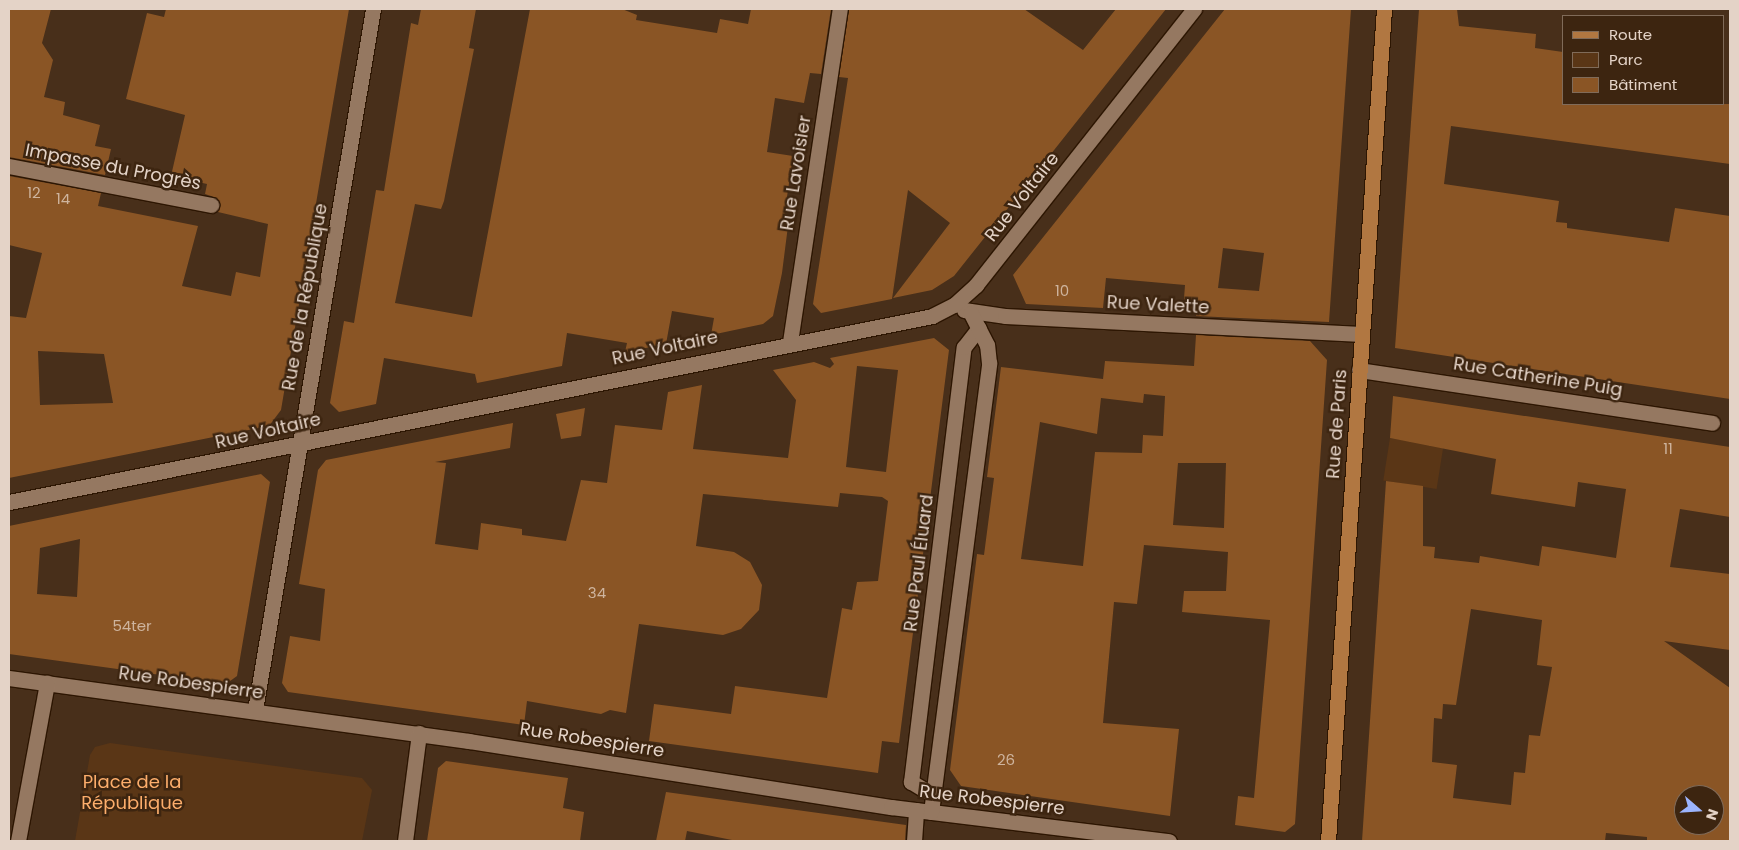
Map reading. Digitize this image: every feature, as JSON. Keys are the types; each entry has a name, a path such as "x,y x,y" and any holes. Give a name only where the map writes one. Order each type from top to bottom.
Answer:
{"main road":[{"name":"Rue de Paris","path":"1328,841 1384,9"}],"street":[{"name":"Rue de la République","path":"256,710 373,9"},
{"name":"Rue Lavoisier","path":"790,342 840,9"},
{"name":"Rue Voltaire","path":"9,502 790,342 932,316 954,305 976,286 1194,9"},
{"name":"Impasse du Progrès","path":"9,166 211,205"},
{"name":"Rue Valette","path":"954,305 971,313 1362,334"},
{"path":"914,841 924,811 933,795 989,363 980,328 971,313"},
{"name":"Rue Paul Éluard","path":"933,795 911,782 964,347 980,328"},
{"name":"Rue Catherine Puig","path":"1359,370 1712,423"},
{"name":"Rue Robespierre","path":"9,678 419,733 924,811 1169,841"},
{"path":"18,841 46,683"},
{"path":"405,841 419,733"}],"green space":[{"path":"1390,438 1443,446 1437,489 1383,480"},
{"name":"Place de la République","path":"110,743 362,778 372,790 362,841 75,841 90,755 95,747"}],"building":[{"path":"9,9 51,9 42,43 53,60 44,97 65,102 63,115 100,125 95,146 111,149 105,175 9,157"},
{"path":"166,9 349,9 281,410 269,426 9,478 9,316 26,318 42,253 9,245 9,176 101,193 98,206 198,226 182,286 231,296 236,272 260,277 268,224 218,212 217,198 205,194 207,184 171,176 185,115 126,99 147,13 164,17","holes":["38,351 104,354 113,403 40,405"]},
{"path":"421,9 476,9 469,48 474,49 444,201 441,209 415,204 395,303 472,317 530,9 622,9 637,15 636,20 717,33 720,19 748,24 751,9 831,9 821,74 810,73 804,103 775,98 767,152 793,156 784,217 789,218 782,273 773,316 763,324 711,335 714,318 672,311 666,344 625,352 627,343 567,333 562,366 477,383 475,374 384,358 376,404 339,412 330,403 344,321 354,323 376,190 384,191 411,23 418,25"},
{"path":"849,9 1024,9 1083,50 1116,9 1166,9 954,276 932,290 893,298 950,223 908,190 892,299 821,313 813,304 848,78 839,77"},
{"path":"1225,9 1351,9 1329,322 1196,316 1196,312 1183,312 1185,285 1106,278 1103,308 1026,304 1013,275","holes":["1223,248 1264,253 1259,291 1218,288"]},
{"path":"1419,9 1457,9 1459,26 1536,34 1535,48 1562,52 1562,105 1730,104 1730,164 1451,126 1444,184 1559,201 1556,222 1567,223 1567,228 1669,242 1675,208 1730,216 1730,399 1395,348"},
{"path":"1196,335 1310,341 1327,360 1295,824 1285,832 1235,825 1238,796 1254,798 1270,620 1182,612 1184,591 1226,591 1228,552 1144,545 1137,604 1114,602 1103,723 1179,729 1170,816 961,786 950,770 977,554 984,555 994,478 987,477 1001,367 1103,379 1105,361 1194,366","holes":["1144,394 1165,396 1163,436 1143,435 1142,453 1095,452 1083,566 1021,559 1040,422 1097,434 1101,398 1143,403","1178,463 1226,463 1224,528 1173,525"]},
{"path":"934,338 949,350 899,743 882,741 878,773 649,741 654,704 731,714 735,686 827,698 842,608 852,610 857,582 878,581 888,501 882,497 840,493 838,507 703,494 696,546 734,552 750,562 762,585 759,610 741,629 723,635 639,624 626,713 610,710 601,714 527,701 524,725 288,692 282,683 290,636 320,641 325,589 299,584 318,470 326,460 513,423 510,448 435,462 446,463 435,544 478,550 481,523 522,529 522,535 566,541 581,480 607,483 615,425 662,430 668,392 702,385 693,449 788,458 796,400 773,370 814,362 830,368 834,364 830,358","holes":["857,366 898,370 886,472 846,467"]},
{"path":"1393,396 1730,447 1730,517 1680,509 1670,567 1730,574 1730,650 1664,641 1730,688 1730,841 1647,841 1647,837 1606,833 1605,841 1362,841 1386,481 1423,486 1423,546 1435,547 1434,558 1479,563 1480,556 1539,566 1542,546 1616,558 1626,489 1578,482 1575,507 1491,494 1496,459 1390,438","holes":["1471,609 1542,620 1537,665 1552,667 1540,736 1529,735 1525,773 1514,772 1511,805 1453,798 1457,765 1432,762 1434,718 1442,719 1443,704 1456,705"]},
{"path":"585,408 581,436 561,439 556,414"},
{"path":"261,474 270,482 237,676 226,684 9,654 9,526","holes":["80,539 77,597 37,594 40,548"]},
{"path":"446,761 568,778 563,808 584,812 580,841 427,841 438,768"},
{"path":"666,792 906,825 905,841 737,841 687,831 685,841 656,841"}]}
